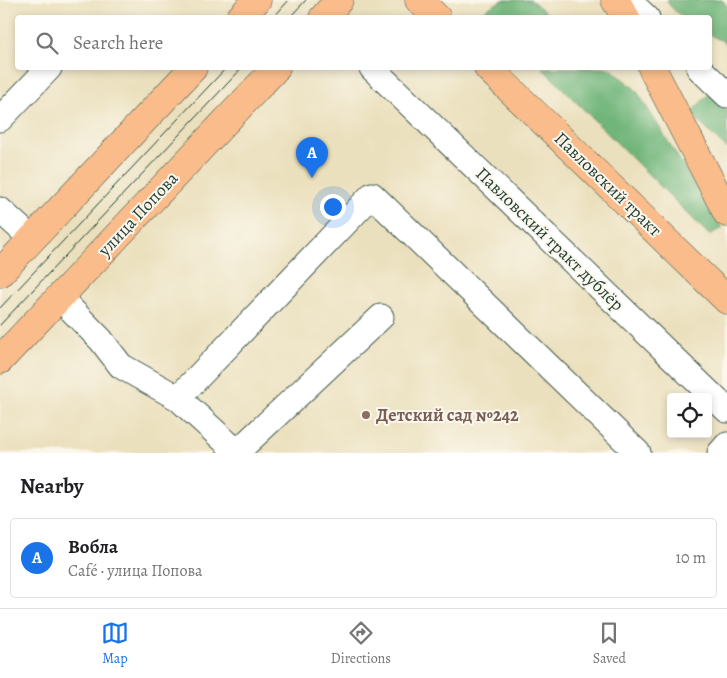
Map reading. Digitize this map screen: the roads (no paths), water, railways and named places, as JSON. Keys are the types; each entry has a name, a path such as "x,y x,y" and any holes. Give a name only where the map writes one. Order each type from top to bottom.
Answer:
{"main road":[{"path":"243,15 257,0"},
{"path":"326,15 339,0"},
{"path":"419,0 434,15"},
{"path":"616,0 624,15"},
{"path":"0,273 191,70"},
{"name":"улица Попова","path":"0,360 274,70"},
{"name":"Павловский тракт","path":"490,70 727,300"},
{"path":"653,70 727,213"}],"street":[{"path":"628,0 644,15"},
{"path":"0,119 47,70"},
{"name":"Павловский тракт дублёр","path":"374,70 727,410"},
{"path":"701,70 727,95"},
{"path":"178,398 372,194 638,453"},
{"path":"0,210 32,239"},
{"path":"59,297 101,340 121,366 178,398 237,452 381,317"},
{"path":"720,453 727,445"}],"tram line":[{"path":"276,15 289,0"},
{"path":"292,15 306,0"},
{"path":"0,308 224,70"},
{"path":"0,325 240,70"}],"place":[{"name":"Вобла","path":"312,178"},
{"name":"Детский сад №242","path":"366,415"}]}
